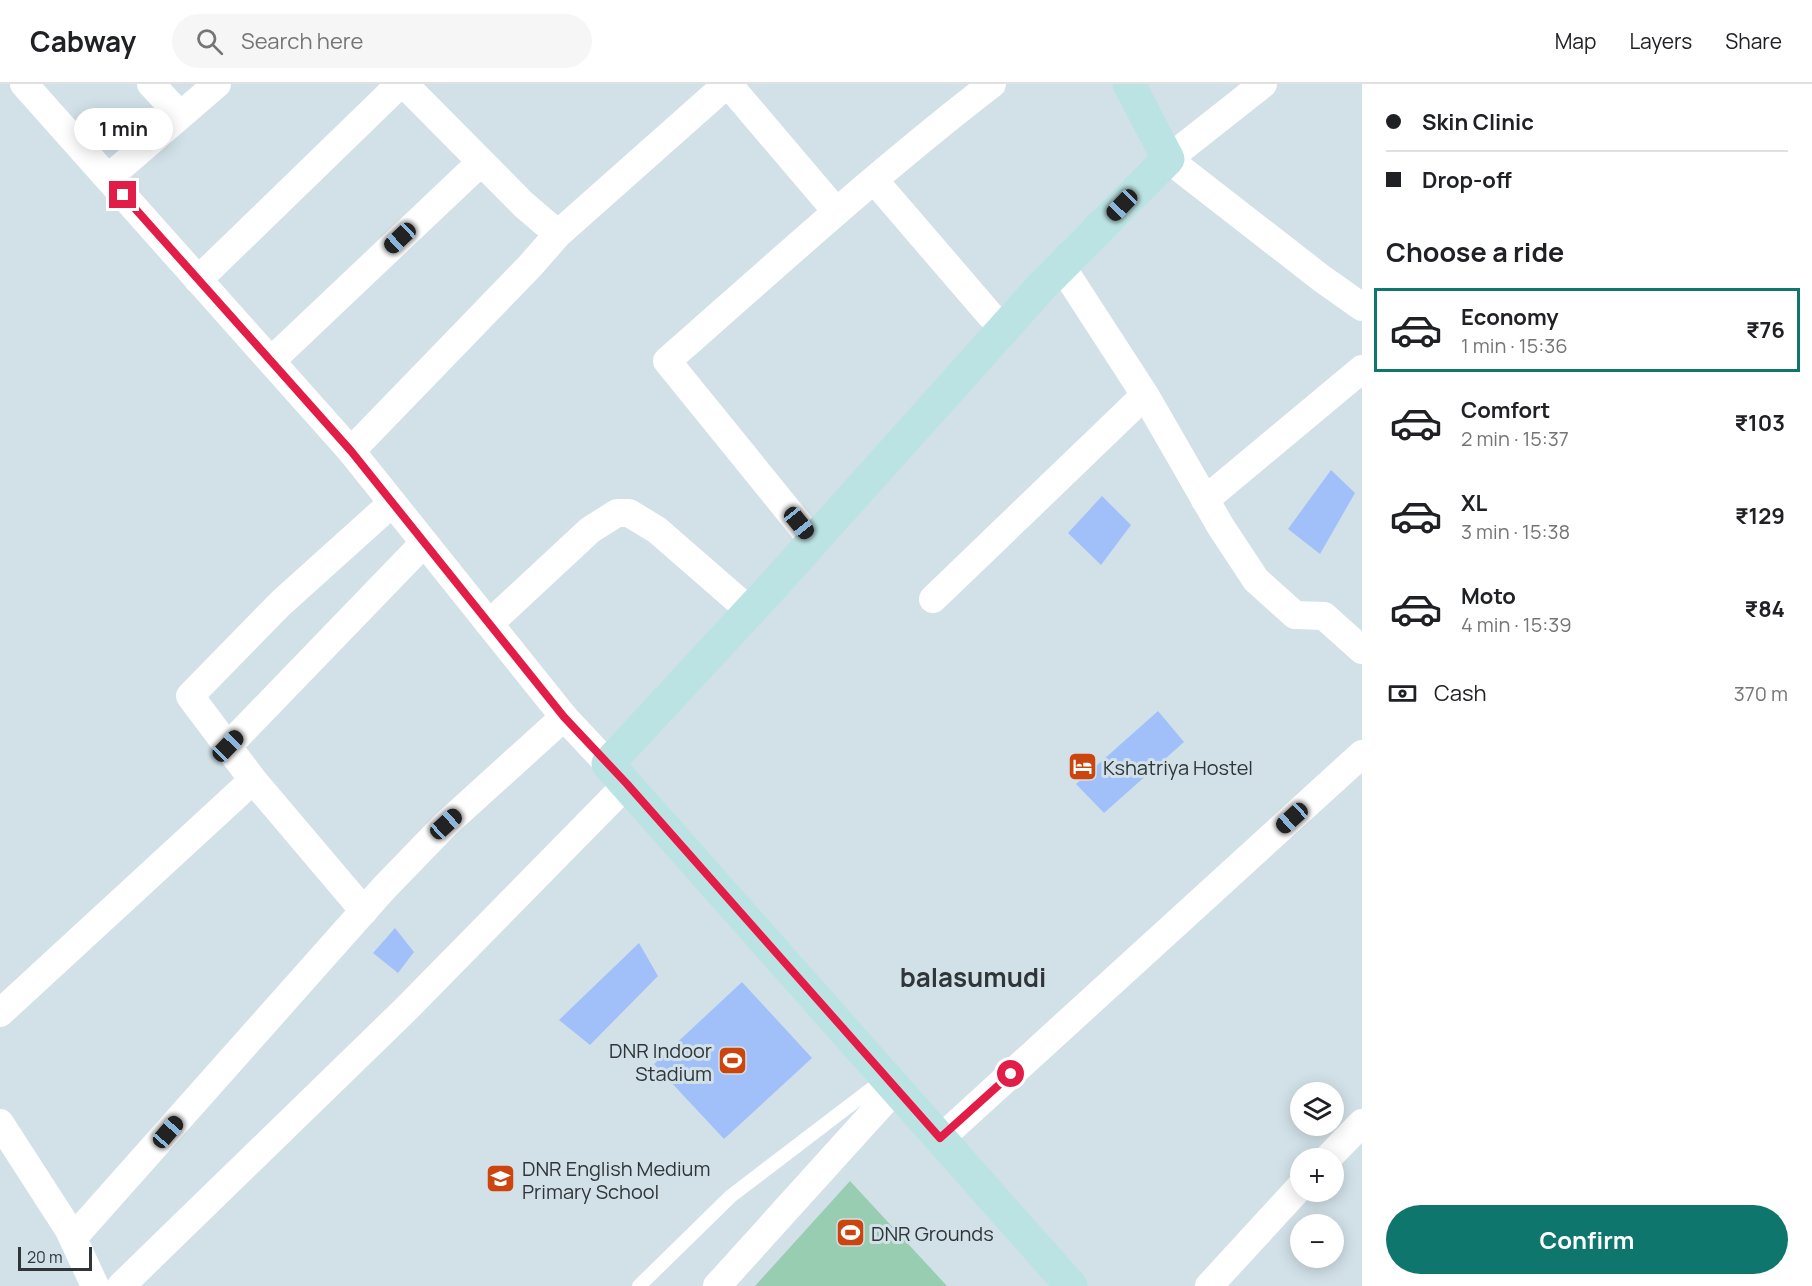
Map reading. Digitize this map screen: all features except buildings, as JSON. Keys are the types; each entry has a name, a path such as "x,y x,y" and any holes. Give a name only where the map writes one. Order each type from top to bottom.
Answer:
{"street":[{"path":"24,84 351,451 564,717 892,1082 1071,1286"},
{"path":"151,84 180,116"},
{"path":"108,178 217,84"},
{"path":"198,280 402,84 524,205 558,234"},
{"path":"351,451 530,266 558,234 728,84 836,211"},
{"path":"813,541 667,361 836,211 944,120 992,84"},
{"path":"1129,84 1168,159 1321,278 1362,307"},
{"path":"121,1286 405,1010 617,774 750,611 1042,286 1168,159 1263,84"},
{"path":"271,361 481,162"},
{"path":"874,180 990,315"},
{"path":"1062,267 1145,395 1205,500 1256,580 1295,615 1324,616 1362,650"},
{"path":"1205,500 1362,369"},
{"path":"933,598 1145,395"},
{"path":"364,911 253,780 190,696 281,603 392,503"},
{"path":"489,624 590,530 617,513 629,513 657,530 750,611"},
{"path":"228,746 424,543"},
{"path":"73,1238 364,911 446,824 564,717"},
{"path":"940,1138 1362,754"},
{"path":"0,1013 253,780"},
{"path":"717,1286 892,1082"},
{"path":"0,1123 73,1238 95,1286"},
{"path":"1338,1148 1362,1123"},
{"path":"1209,1286 1290,1197"}],"lane":[{"path":"639,1286 731,1196 892,1082"}],"green space":[{"name":"DNR Grounds","path":"850,1181 947,1286 755,1286"}],"place":[{"name":"Kshatriya Hostel","path":"1082,767"},
{"name":"DNR Indoor Stadium","path":"733,1061"},
{"name":"DNR English Medium Primary School","path":"501,1179"},
{"name":"DNR Grounds","path":"850,1233"}],"district":[{"name":"balasumudi","path":"973,977"}],"route":[{"path":"123,195 351,451 564,717 627,784 940,1138 1011,1074"}]}
